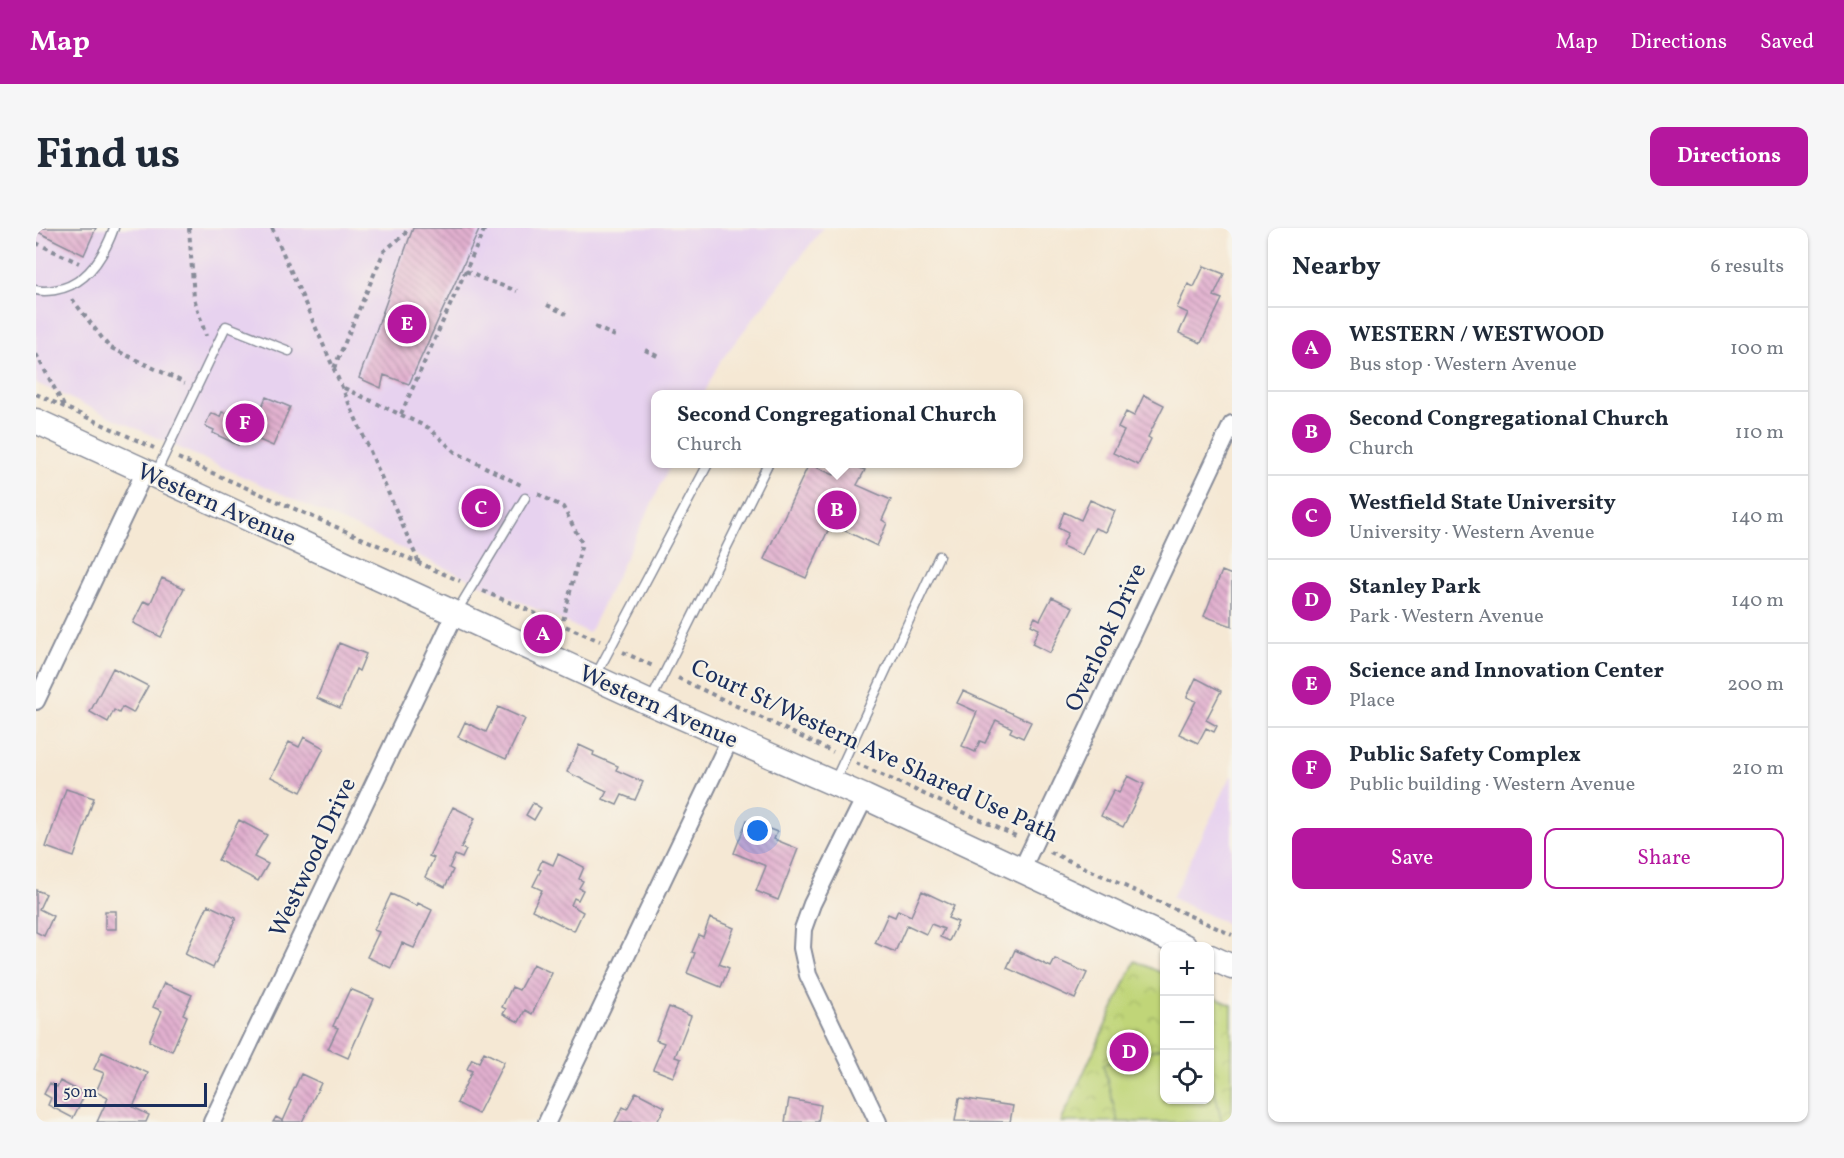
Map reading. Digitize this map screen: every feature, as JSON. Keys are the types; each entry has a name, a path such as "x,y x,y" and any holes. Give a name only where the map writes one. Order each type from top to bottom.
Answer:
{"main road":[{"name":"Western Avenue","path":"36,421 650,703 864,797 1175,942"},
{"path":"1214,959 1232,967"}],"street":[{"name":"Overlook Drive","path":"1021,871 1232,424"},
{"path":"36,701 150,473"},
{"name":"Westwood Drive","path":"212,1122 455,614"},
{"path":"547,1122 730,739"},
{"path":"864,797 812,904 803,929 802,948 808,975 878,1122"}],"lane":[{"path":"36,290 42,292 64,289 83,278 98,263 114,228"},
{"path":"150,473 165,453 226,326 289,351"},
{"path":"595,677 706,468"},
{"path":"650,703 766,468"},
{"path":"455,614 525,498"},
{"path":"833,783 939,556"}],"path":[{"path":"189,228 194,298 212,355"},
{"path":"272,228 420,565"},
{"path":"333,369 384,251 405,234 407,228"},
{"path":"401,414 486,228"},
{"path":"36,243 91,270"},
{"path":"466,271 517,291"},
{"path":"64,289 109,347 196,388"},
{"path":"547,305 566,314"},
{"path":"595,327 615,336"},
{"path":"645,350 661,358"},
{"path":"36,354 65,407"},
{"path":"344,388 429,428 455,452 563,507 582,543 562,625"},
{"path":"36,394 165,453 439,572"},
{"name":"Court St/Western Ave Shared Use Path","path":"502,599 612,647 845,758 1232,935"}],"shaded area":[{"path":"36,228 823,228 719,363 706,390 651,390 651,468 669,468 589,633 36,383"},
{"path":"1232,774 1232,926 1172,898"}],"green space":[{"path":"1135,961 1160,972 1160,1104 1214,1104 1214,997 1232,1005 1232,1122 1061,1122"},
{"path":"1160,1048 1160,1104 1214,1104 1214,1089 1222,1122 1118,1122 1103,1064"}],"building":[{"path":"36,228 96,228 84,255 36,231"},
{"path":"413,228 480,228 409,384 384,375 381,388 359,378"},
{"path":"1204,266 1224,274 1214,296 1222,299 1201,343 1179,333 1188,313 1177,308 1188,284 1194,287"},
{"path":"1144,395 1164,405 1148,437 1151,439 1138,465 1113,453 1124,431 1118,428 1126,412 1134,416"},
{"path":"266,397 290,407 273,446 243,433 238,445 213,433 214,430 205,426 211,413 220,417 222,412 228,414 230,409 256,420"},
{"path":"807,468 818,468 834,475 837,468 860,468 865,470 857,485 891,500 882,520 887,523 877,546 831,524 806,578 764,559"},
{"path":"1090,500 1115,511 1106,532 1095,528 1082,555 1062,546 1068,533 1058,528 1064,512 1081,520"},
{"path":"1222,571 1232,575 1232,626 1204,616"},
{"path":"162,578 184,588 161,637 133,623 144,601 150,604"},
{"path":"1052,597 1073,607 1050,653 1032,644 1039,629 1031,625 1035,617 1040,620"},
{"path":"339,643 366,654 359,671 356,669 340,708 317,698"},
{"path":"113,668 148,686 133,713 122,707 119,713 114,710 108,722 90,712"},
{"path":"1196,678 1221,691 1206,720 1217,726 1214,732 1206,728 1198,743 1179,734 1196,701 1187,697"},
{"path":"963,691 1031,722 1023,738 1010,732 1012,728 996,720 985,743 980,741 975,752 962,746 977,712 957,703"},
{"path":"498,707 525,719 506,759 458,737 465,722 486,732"},
{"path":"304,737 324,748 301,792 271,777 289,742 299,747"},
{"path":"579,745 594,752 593,755 618,766 616,770 643,782 635,800 622,795 617,805 603,799 607,791 567,772"},
{"path":"1128,776 1144,784 1123,827 1101,816 1114,790 1119,793"},
{"path":"66,789 94,798 74,857 46,847"},
{"path":"533,803 541,808 534,820 526,815"},
{"path":"453,807 475,818 461,848 466,850 462,858 455,855 449,868 453,870 445,887 425,877 434,858 429,856"},
{"path":"239,820 267,835 254,857 268,864 258,881 218,860"},
{"path":"747,820 777,832 774,839 798,849 778,900 756,891 766,866 734,853"},
{"path":"558,854 584,867 579,879 583,881 579,888 583,890 578,900 574,898 571,905 583,912 574,931 532,910 542,890 533,886 541,870 538,869 542,860 553,865"},
{"path":"36,890 46,894 39,909 53,916 44,936 36,932"},
{"path":"922,891 954,906 948,918 958,922 949,941 940,937 944,929 931,924 926,934 907,925 895,952 875,943 888,914 895,917 898,910 911,916"},
{"path":"391,894 432,910 414,948 402,943 391,968 367,957 379,932 374,930"},
{"path":"208,905 236,918 213,968 185,954"},
{"path":"105,911 116,911 116,929 105,929"},
{"path":"710,918 734,928 719,964 729,968 721,987 687,973 699,935 703,937"},
{"path":"1015,950 1051,967 1055,959 1087,973 1075,999 1007,968"},
{"path":"533,964 552,973 532,1014 525,1010 519,1022 503,1014 506,1009 502,1007 512,987 519,990"},
{"path":"164,983 192,995 183,1014 187,1016 172,1051 149,1041 162,1011 153,1007"},
{"path":"350,989 374,999 348,1058 328,1049 338,1028 333,1026"},
{"path":"669,1007 691,1016 675,1057 681,1059 673,1077 653,1069 664,1043 656,1040"},
{"path":"102,1052 148,1073 133,1107 149,1115 146,1122 97,1122 108,1098 96,1092 104,1073 94,1069"},
{"path":"484,1052 504,1062 478,1114 457,1103 472,1071 467,1069 472,1059 479,1062"},
{"path":"301,1074 321,1083 302,1122 273,1122 276,1117 283,1121 292,1101 289,1100"},
{"path":"60,1081 85,1094 73,1118 48,1105 51,1098 44,1094 50,1083 57,1087"},
{"path":"636,1092 665,1107 657,1122 615,1122 623,1107 627,1109"},
{"path":"959,1098 1013,1106 1010,1122 955,1121"},
{"path":"789,1099 821,1105 818,1122 785,1122"}],"place":[{"name":"Science and Innovation Center","path":"407,324"},
{"name":"Public Safety Complex","path":"245,423"},
{"name":"Westfield State University","path":"481,508"},
{"name":"Second Congregational Church","path":"837,510"},
{"name":"WESTERN / WESTWOOD","path":"543,634"},
{"name":"Stanley Park","path":"1129,1052"}]}
